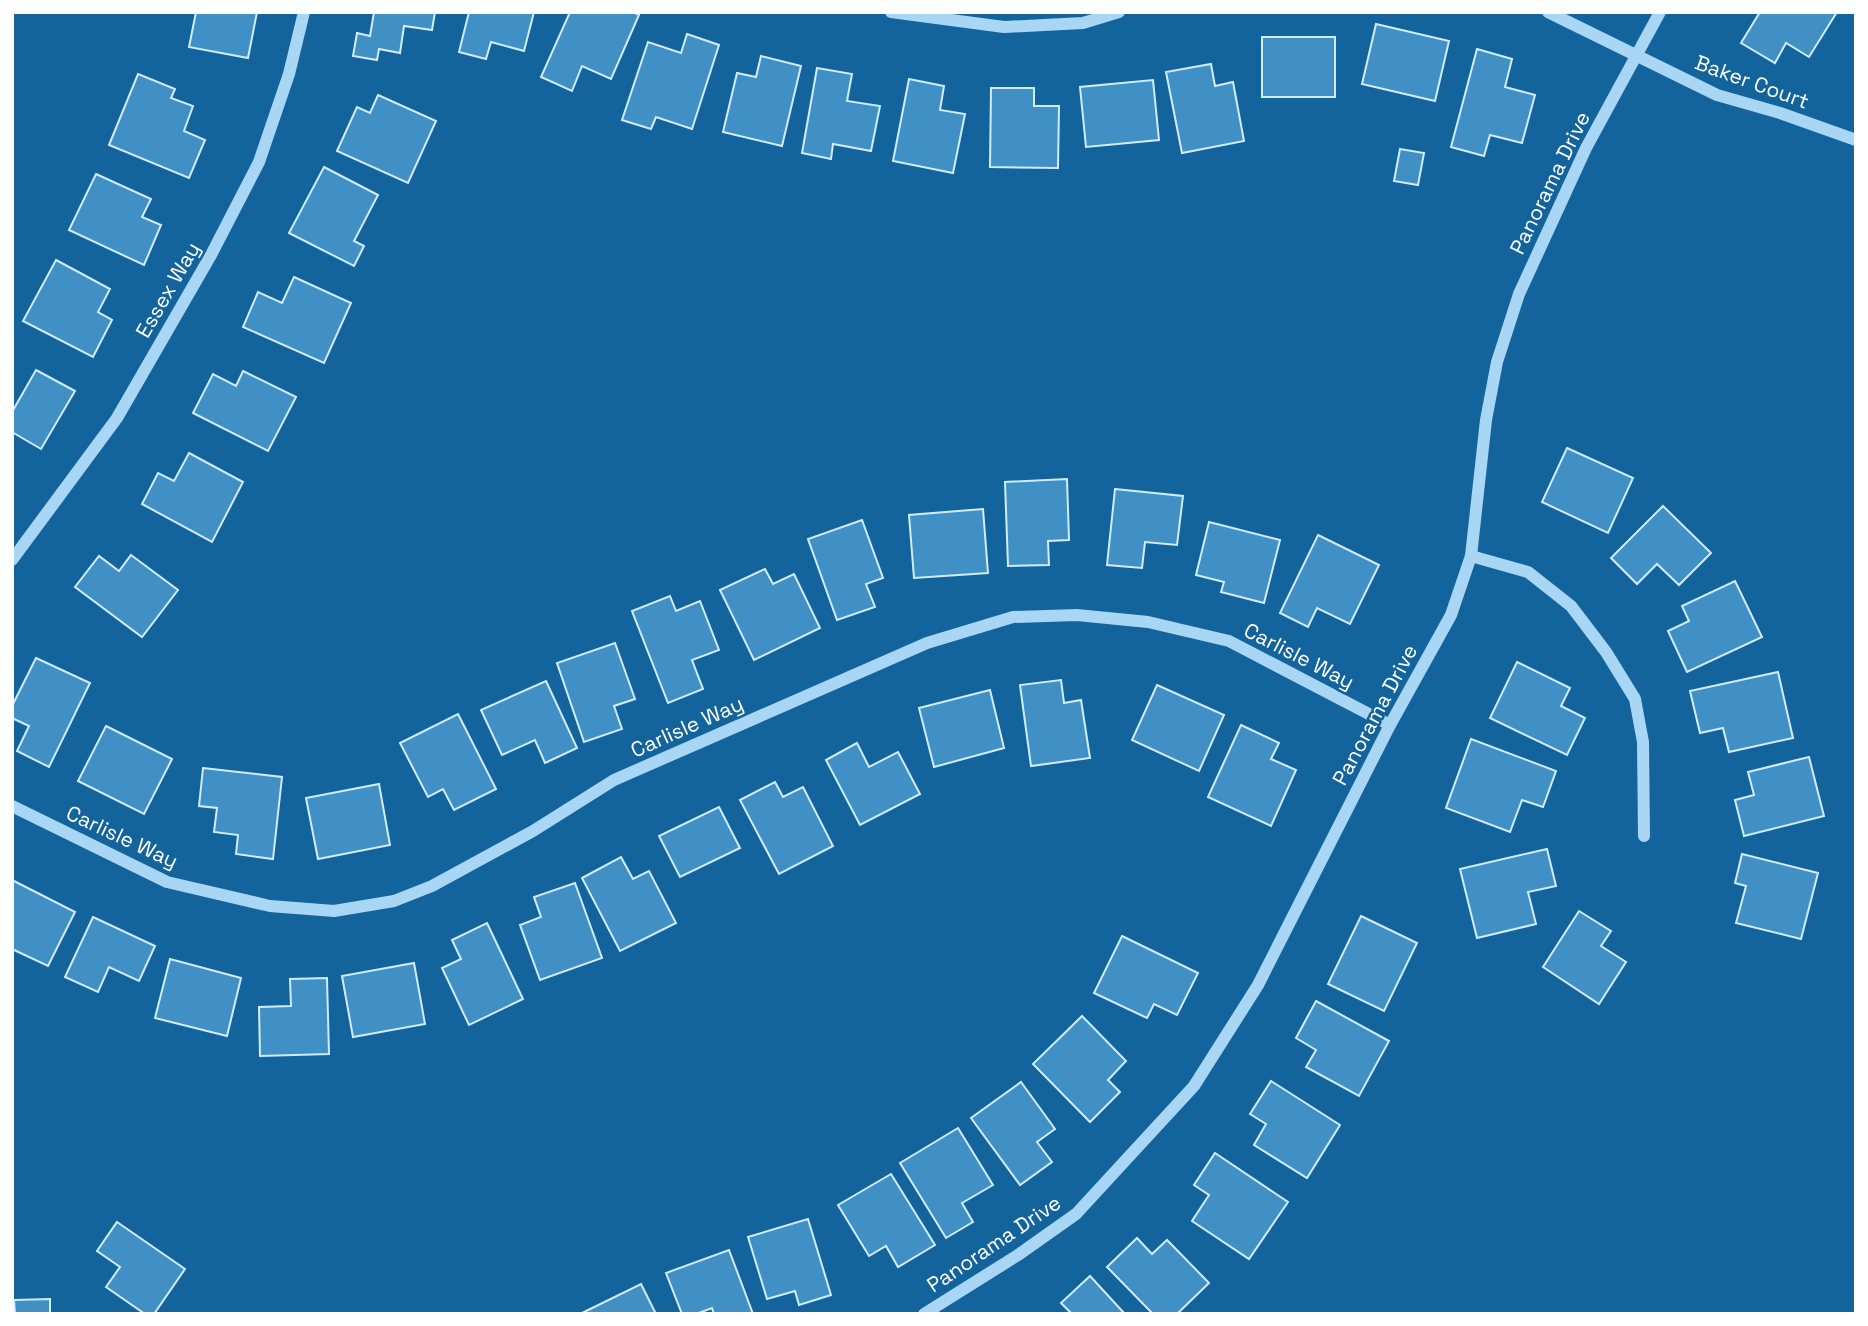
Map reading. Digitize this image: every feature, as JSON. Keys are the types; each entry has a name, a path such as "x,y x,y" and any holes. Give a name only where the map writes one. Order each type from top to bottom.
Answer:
{"street":[{"name":"Essex Way","path":"12,561 117,418 211,255 259,162 289,74 304,12"},
{"path":"891,12 1004,27 1083,23 1119,12"},
{"name":"Baker Court","path":"1548,12 1717,95 1780,113 1856,140"},
{"name":"Panorama Drive","path":"924,1314 1018,1255 1076,1214 1194,1086 1258,985 1390,725 1451,615 1471,556 1486,420 1497,362 1519,294 1586,148 1660,12"},
{"path":"1471,556 1528,572 1572,606 1606,652 1635,699 1643,742 1644,836"},
{"name":"Carlisle Way","path":"12,806 167,882 270,906 334,911 394,901 432,886 533,831 614,780 926,643 1013,617 1077,615 1148,622 1228,641 1390,725"}],"building":[{"path":"196,12 257,12 248,58 189,47"},
{"path":"374,12 435,12 432,30 404,26 400,53 379,49 377,60 353,56 357,33 370,36"},
{"path":"469,12 534,12 524,51 491,42 486,59 459,52"},
{"path":"570,12 633,12 639,15 611,79 582,66 572,91 541,77"},
{"path":"1760,12 1837,12 1809,57 1786,43 1775,63 1741,43"},
{"path":"1376,24 1449,41 1435,101 1362,84"},
{"path":"687,34 719,45 692,129 656,117 651,129 622,120 648,42 681,53"},
{"path":"1262,37 1335,37 1335,97 1262,97"},
{"path":"1477,49 1512,59 1505,87 1535,95 1522,143 1490,135 1484,156 1451,147"},
{"path":"761,56 801,66 782,146 723,132 737,73 756,77"},
{"path":"1211,64 1215,86 1233,82 1244,141 1182,153 1166,72"},
{"path":"817,68 852,74 847,101 880,106 871,151 833,144 831,159 802,153"},
{"path":"138,74 175,89 171,98 193,106 184,131 205,140 189,178 109,145"},
{"path":"909,79 944,86 940,110 965,114 953,173 893,161"},
{"path":"1153,80 1159,140 1086,147 1080,87"},
{"path":"991,88 1034,88 1034,106 1059,106 1058,168 990,167"},
{"path":"378,95 436,121 408,183 337,151 357,107 370,113"},
{"path":"1400,149 1424,153 1418,185 1394,181"},
{"path":"324,167 378,195 354,241 364,246 354,266 289,233"},
{"path":"96,174 151,199 142,217 161,225 144,265 69,230"},
{"path":"56,260 110,289 98,312 112,320 93,357 23,321"},
{"path":"294,277 351,303 324,363 243,327 258,292 282,303"},
{"path":"36,370 75,391 41,449 12,432 12,412"},
{"path":"243,371 296,397 268,451 193,413 213,374 236,386"},
{"path":"1567,448 1633,478 1608,533 1542,502"},
{"path":"189,453 243,482 212,542 142,504 158,473 174,481"},
{"path":"1067,479 1069,540 1048,541 1049,565 1008,566 1005,482"},
{"path":"1115,489 1183,496 1177,545 1145,542 1142,568 1107,565"},
{"path":"1663,506 1711,553 1679,585 1657,564 1637,584 1611,558"},
{"path":"983,509 988,573 914,578 909,515"},
{"path":"862,520 883,578 866,584 875,607 837,620 808,539"},
{"path":"1209,522 1280,540 1264,603 1221,592 1224,582 1196,575"},
{"path":"1318,535 1379,565 1350,624 1317,608 1308,627 1280,613"},
{"path":"131,555 178,590 142,637 75,587 99,556 119,571"},
{"path":"765,569 773,584 794,574 820,628 754,660 720,590"},
{"path":"1735,581 1762,637 1687,672 1668,631 1689,621 1682,606"},
{"path":"670,596 676,611 700,601 719,650 692,660 703,689 668,703 632,611"},
{"path":"615,643 635,699 614,706 622,729 584,742 557,663"},
{"path":"36,658 90,683 49,767 17,751 29,726 12,718 12,706"},
{"path":"1517,662 1570,688 1561,706 1585,718 1567,755 1490,718"},
{"path":"1778,672 1793,738 1729,752 1723,728 1700,733 1690,691"},
{"path":"1061,680 1064,703 1081,700 1090,758 1031,766 1020,685"},
{"path":"546,681 577,748 545,763 535,740 502,755 481,710"},
{"path":"1157,685 1224,715 1199,771 1132,740"},
{"path":"990,690 1004,748 934,767 919,708"},
{"path":"458,714 496,789 454,810 443,789 428,797 400,743"},
{"path":"1241,725 1279,743 1271,759 1296,770 1271,826 1208,797"},
{"path":"106,726 172,759 144,814 78,781"},
{"path":"1471,739 1556,771 1543,807 1522,800 1510,832 1446,808"},
{"path":"857,743 869,767 898,752 920,794 860,825 826,760"},
{"path":"1809,757 1824,816 1744,836 1735,800 1754,795 1748,772"},
{"path":"203,768 282,777 273,859 236,854 238,835 214,832 217,808 199,806"},
{"path":"775,782 783,797 803,787 833,846 779,874 740,800"},
{"path":"379,784 390,845 318,859 306,798"},
{"path":"719,807 740,848 680,877 659,836"},
{"path":"1547,849 1556,886 1528,892 1536,924 1477,938 1460,869"},
{"path":"1742,854 1818,873 1801,939 1736,923 1746,886 1735,883"},
{"path":"621,857 633,879 649,871 676,923 620,951 582,878"},
{"path":"12,880 75,912 48,966 12,949"},
{"path":"575,883 602,958 540,980 520,925 541,917 534,897"},
{"path":"1579,911 1611,931 1601,946 1626,962 1599,1004 1543,967"},
{"path":"1361,916 1417,943 1384,1011 1328,984"},
{"path":"93,917 155,946 139,981 109,967 98,992 65,977"},
{"path":"487,923 523,999 469,1025 442,968 461,959 452,940"},
{"path":"1122,936 1198,973 1177,1015 1154,1004 1147,1018 1094,993"},
{"path":"170,959 241,978 227,1036 155,1018"},
{"path":"414,963 425,1024 353,1037 342,976"},
{"path":"327,978 329,1054 260,1056 259,1007 291,1006 290,979"},
{"path":"1316,1001 1389,1041 1359,1096 1306,1067 1316,1050 1296,1038"},
{"path":"1082,1016 1126,1061 1108,1080 1120,1092 1090,1122 1033,1064"},
{"path":"1271,1081 1340,1125 1307,1178 1254,1145 1266,1124 1250,1114"},
{"path":"1021,1082 1055,1129 1037,1142 1052,1162 1020,1185 971,1118"},
{"path":"958,1128 993,1185 962,1203 973,1222 946,1238 900,1163"},
{"path":"1215,1153 1288,1202 1249,1259 1192,1221 1209,1195 1194,1185"},
{"path":"891,1174 935,1245 898,1267 886,1246 869,1256 838,1205"},
{"path":"808,1219 831,1295 799,1305 795,1291 767,1299 748,1237"},
{"path":"117,1222 185,1269 154,1314 145,1314 106,1287 120,1267 97,1251"},
{"path":"1137,1238 1152,1254 1167,1240 1209,1283 1177,1314 1153,1314 1107,1267"},
{"path":"729,1250 753,1314 714,1314 712,1308 696,1314 682,1314 666,1273"},
{"path":"1090,1276 1125,1314 1072,1314 1061,1303"},
{"path":"641,1284 656,1314 580,1314"},
{"path":"50,1299 50,1314 15,1314 14,1300"}]}
